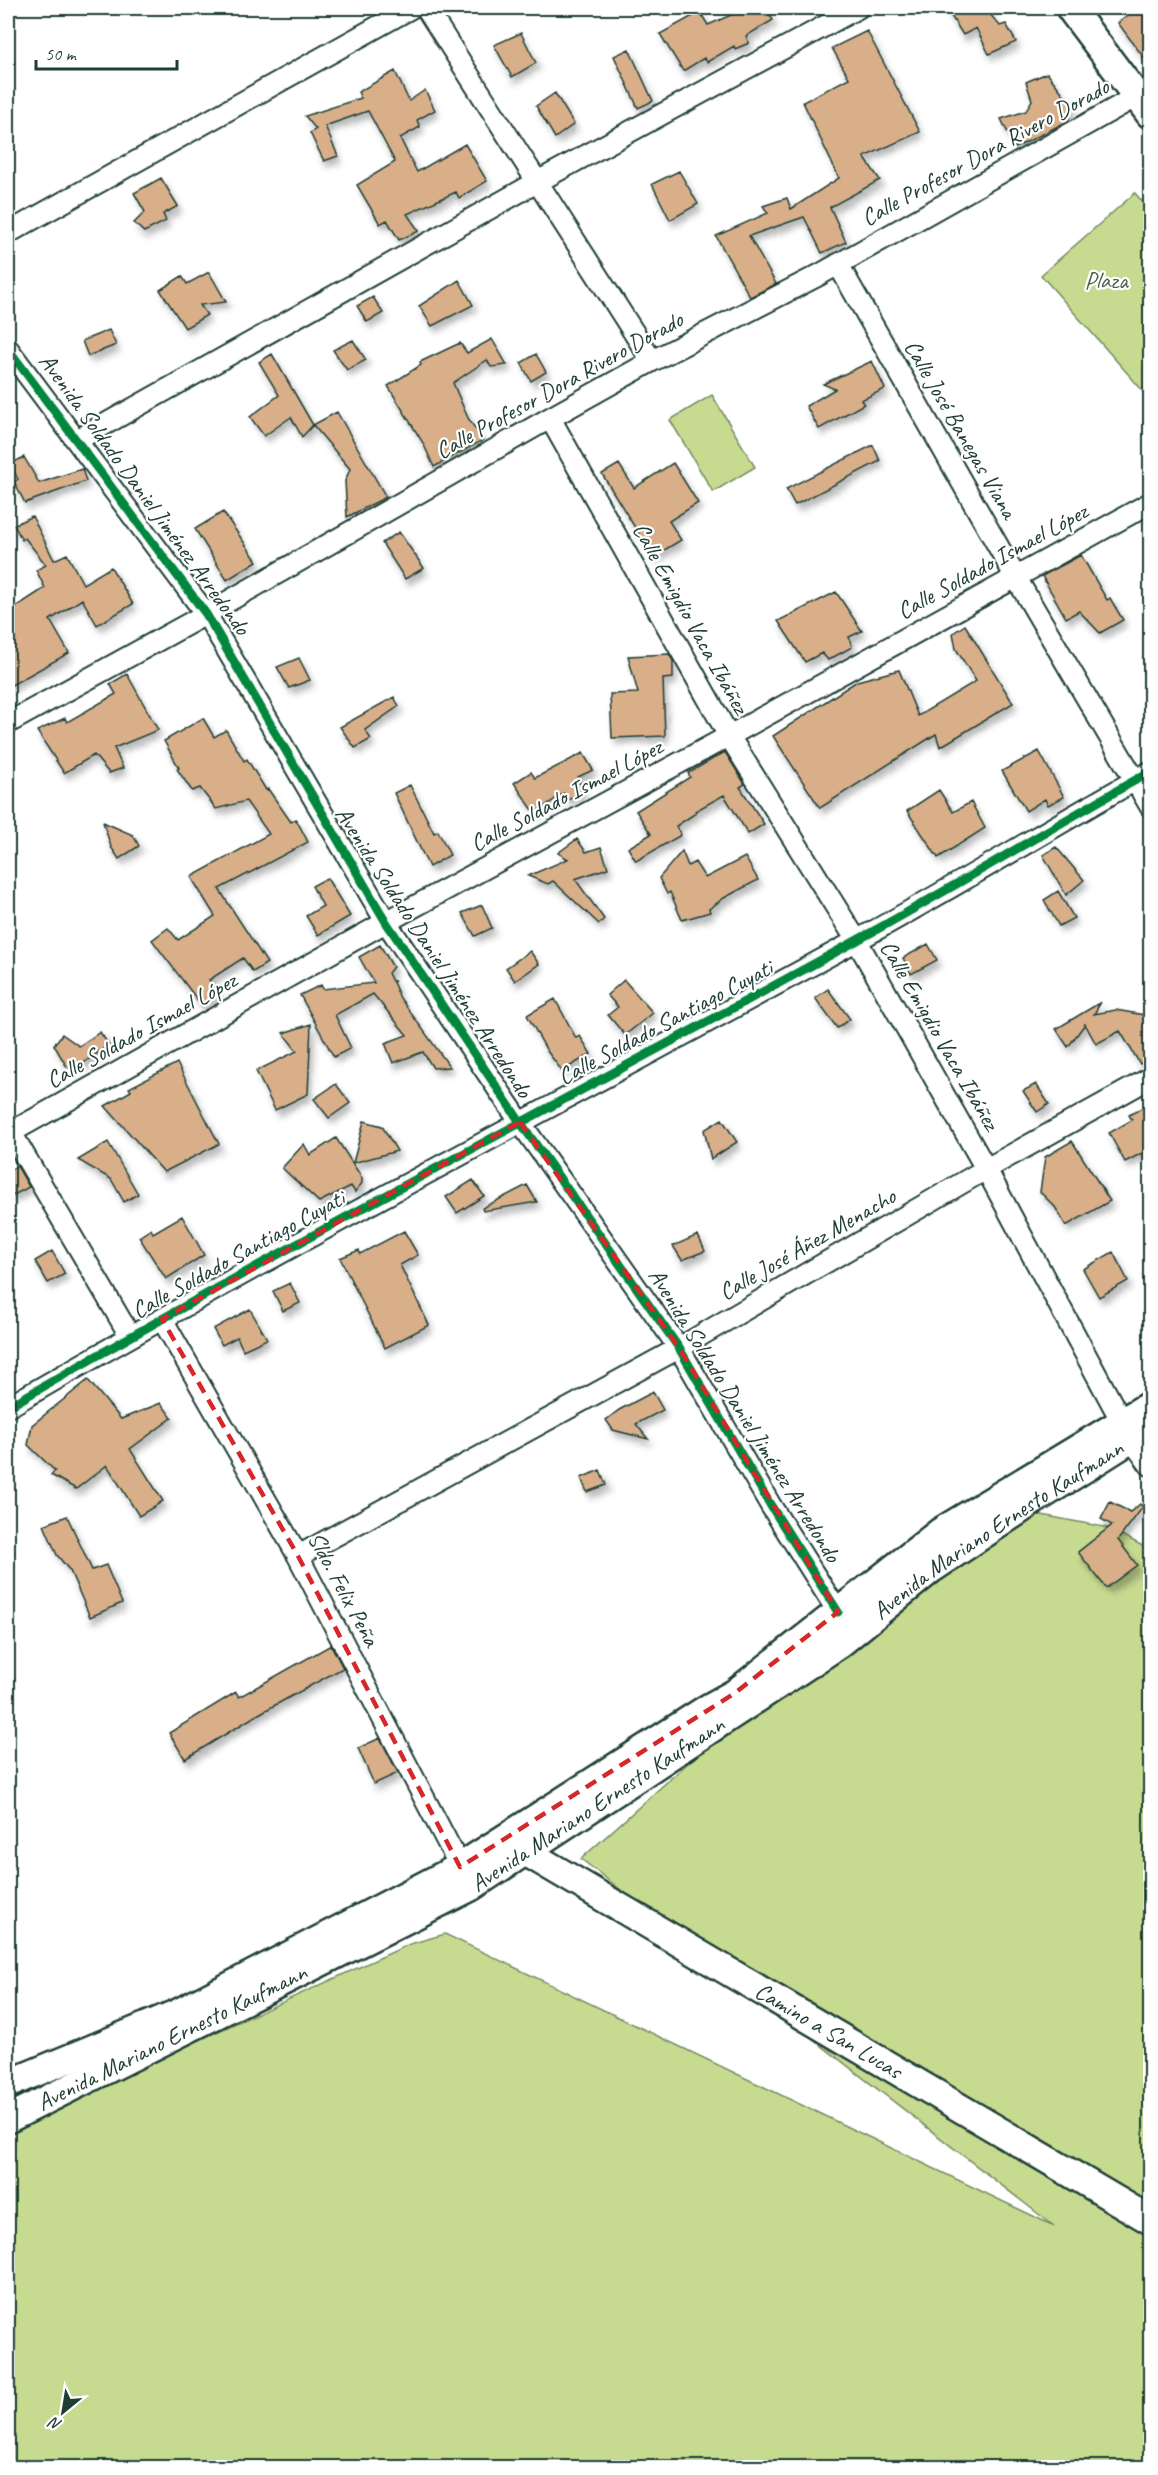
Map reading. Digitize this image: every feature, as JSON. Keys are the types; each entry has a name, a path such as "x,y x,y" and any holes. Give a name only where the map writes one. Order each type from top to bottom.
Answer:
{"main road":[{"path":"1071,8 1144,105"},
{"name":"Avenida Mariano Ernesto Kaufmann","path":"8,2119 466,1877 838,1645 930,1570 1134,1429 1150,1405"},
{"name":"Avenida Mariano Ernesto Kaufmann","path":"521,1842 735,1693 940,1532 1134,1429"},
{"name":"Camino a San Lucas","path":"521,1842 1150,2220"},
{"name":"Avenida Mariano Ernesto Kaufmann","path":"8,2084 178,2013 466,1877"}],"street":[{"path":"8,233 411,8"},
{"path":"426,8 652,361"},
{"path":"77,440 537,182 858,8"},
{"name":"Calle Profesor Dora Rivero Dorado","path":"8,723 206,614 652,361 1144,105"},
{"name":"Calle José Banegas Viana","path":"838,264 1015,576 1143,776 1150,806"},
{"name":"Avenida Soldado Daniel Jiménez Arredondo","path":"8,349 206,614 386,922 520,1122 679,1348 771,1506 838,1612"},
{"name":"Calle Emigdio Vaca Ibáñez","path":"550,418 729,736 857,941 1134,1429 1150,1465"},
{"name":"Calle Soldado Ismael López","path":"9,1131 1150,502"},
{"name":"Calle Soldado Santiago Cuyati","path":"8,1407 130,1336 520,1122 857,941 1143,776"},
{"name":"Calle José Áñez Menacho","path":"298,1556 679,1348 986,1169 1150,1078"},
{"path":"9,1131 130,1336"},
{"name":"Sldo. Felix Peña","path":"162,1319 298,1556 466,1877"}],"highlighted area":[{"path":"520,1122 679,1348 838,1612 735,1693 460,1867 298,1556 162,1319"}],"green space":[{"name":"Plaza","path":"1135,193 1150,211 1150,399 1041,275"},
{"path":"712,395 755,467 713,492 670,420"},
{"path":"1026,1512 1109,1528 1150,1550 1150,2467 8,2467 8,2127 410,1944 445,1934 1054,2226 581,1859 843,1624"}],"building":[{"path":"747,8 766,8 773,20 746,36 749,43 735,49 734,46 707,62 704,58 683,71 660,34 700,12 708,25"},
{"path":"946,8 985,8 1000,26 1006,24 1016,42 989,54 976,28 963,35"},
{"path":"1138,8 1150,8 1150,66 1118,23"},
{"path":"867,31 920,132 864,157 880,180 830,207 846,242 822,253 804,217 749,236 776,284 750,297 716,236 768,213 763,206 787,198 791,209 839,178 803,102 849,78 832,48"},
{"path":"521,33 536,63 512,77 494,45"},
{"path":"629,49 653,101 638,108 614,56"},
{"path":"395,71 409,101 425,90 435,110 417,120 420,127 400,138 417,172 465,144 487,181 459,198 456,192 407,214 419,231 399,240 387,220 380,224 357,185 395,162 368,111 325,126 338,156 324,161 310,133 316,129 305,116 361,98 358,92"},
{"path":"1047,73 1072,105 1068,121 1015,148 1001,119 1026,111 1032,100 1026,82"},
{"path":"555,93 574,124 555,138 536,106"},
{"path":"679,171 698,204 670,220 652,184"},
{"path":"161,178 178,206 163,214 166,221 144,232 134,223 145,212 134,193"},
{"path":"209,272 226,302 200,305 207,315 185,328 160,290 182,276 187,284"},
{"path":"459,280 473,305 432,326 419,306"},
{"path":"373,297 383,313 367,322 357,306"},
{"path":"109,330 116,345 88,356 82,341"},
{"path":"492,339 507,365 491,367 487,360 453,383 468,418 483,440 434,467 423,443 388,386 421,365 420,362 460,343 467,353"},
{"path":"353,340 366,360 347,370 333,350"},
{"path":"272,354 313,425 302,437 291,417 264,436 250,417 279,395 259,362"},
{"path":"536,354 546,372 531,381 521,363"},
{"path":"872,361 885,389 861,400 864,404 819,429 806,406 835,389 823,384"},
{"path":"337,412 386,497 347,517 345,481 350,469 313,425"},
{"path":"873,445 880,461 795,505 786,489"},
{"path":"24,457 39,483 82,469 86,481 25,503 14,482 18,479 10,464"},
{"path":"673,463 698,503 669,521 681,540 653,557 602,474 619,464 634,488"},
{"path":"223,512 257,561 227,580 195,529"},
{"path":"32,516 54,560 67,554 83,584 111,567 133,604 97,625 82,599 50,620 69,653 8,687 8,612 45,588 36,570 46,565 25,538 22,540 14,525"},
{"path":"399,532 424,568 405,579 382,543"},
{"path":"1081,555 1107,600 1110,598 1123,620 1100,633 1079,611 1066,618 1042,576"},
{"path":"836,592 862,631 849,637 852,647 828,660 822,653 805,662 778,621"},
{"path":"965,625 1013,703 940,747 936,734 820,808 773,736 857,681 899,670 918,716 976,681 956,649 953,633"},
{"path":"669,654 673,661 673,678 663,679 665,736 612,738 610,694 638,693 628,656"},
{"path":"299,658 310,680 289,688 277,667"},
{"path":"127,674 158,730 114,748 123,768 109,773 94,755 64,773 37,731 65,718 67,722 116,694 110,684"},
{"path":"394,697 399,706 365,730 371,739 355,748 340,727"},
{"path":"203,718 214,737 226,730 244,761 247,759 266,790 268,789 291,822 296,819 308,842 219,889 267,963 253,972 243,958 209,980 219,993 202,1006 152,940 168,928 178,940 215,916 191,877 269,834 246,801 216,809 200,788 192,791 177,769 179,768 164,741"},
{"path":"1039,751 1064,797 1048,805 1045,799 1026,811 1002,771"},
{"path":"725,752 745,784 740,787 764,824 748,834 724,795 695,811 696,813 676,826 681,835 636,861 628,848 651,834 636,811 690,777 688,773"},
{"path":"583,753 593,770 578,777 583,792 568,800 564,793 535,813 514,783 531,772 535,778"},
{"path":"410,785 434,833 438,831 450,855 429,867 394,793"},
{"path":"939,790 953,812 971,802 985,828 938,858 907,811"},
{"path":"103,822 133,835 139,846 119,859 111,847"},
{"path":"577,839 586,852 601,847 608,868 575,879 604,919 599,924 553,881 548,884 528,876 568,859 558,853"},
{"path":"1056,847 1084,880 1066,895 1043,855"},
{"path":"682,851 688,866 695,862 705,878 745,857 758,880 724,898 709,909 710,912 682,920 670,892 667,894 659,878"},
{"path":"327,878 350,916 318,935 306,916 323,906 312,886"},
{"path":"1058,891 1074,918 1059,926 1044,900"},
{"path":"482,905 492,928 475,936 462,913"},
{"path":"928,944 937,960 911,974 903,958"},
{"path":"380,945 393,967 388,973 392,981 395,981 393,982 400,998 450,1067 433,1068 423,1052 393,1063 385,1043 407,1035 373,994 335,1015 351,1048 334,1057 300,995 321,985 323,989 374,983 359,957"},
{"path":"530,951 539,964 515,981 506,968"},
{"path":"624,980 653,1013 625,1035 608,1015 618,1007 607,995"},
{"path":"828,989 850,1019 837,1028 815,998"},
{"path":"555,999 576,1038 580,1036 591,1054 562,1071 547,1051 527,1015"},
{"path":"1101,1002 1094,1014 1116,1010 1150,1016 1150,1058 1140,1064 1120,1031 1096,1044 1085,1024 1068,1047 1056,1029"},
{"path":"311,1024 308,1094 275,1110 256,1071 297,1051 283,1033"},
{"path":"100,1032 109,1045 82,1064 67,1067 54,1045 62,1034 79,1046"},
{"path":"177,1063 219,1144 164,1172 105,1106 131,1091 129,1088"},
{"path":"336,1084 350,1103 329,1118 314,1099"},
{"path":"1036,1084 1049,1104 1037,1112 1023,1091"},
{"path":"1146,1106 1150,1114 1150,1152 1142,1153 1125,1162 1109,1133 1132,1120 1129,1115"},
{"path":"722,1119 737,1142 711,1159 704,1130"},
{"path":"364,1121 382,1126 397,1151 353,1163"},
{"path":"336,1138 362,1178 362,1183 355,1192 351,1186 319,1202 282,1168 304,1144 310,1155"},
{"path":"1072,1141 1110,1201 1066,1226 1055,1207 1040,1192 1045,1157"},
{"path":"108,1142 138,1194 124,1202 111,1179 78,1160"},
{"path":"17,1166 29,1187 8,1198 8,1171"},
{"path":"473,1180 484,1196 457,1213 446,1197"},
{"path":"527,1185 537,1202 483,1211 482,1208"},
{"path":"182,1216 204,1255 166,1279 139,1237 151,1229 153,1233"},
{"path":"404,1231 418,1255 400,1265 429,1325 385,1348 340,1258 359,1250 360,1254"},
{"path":"698,1235 705,1251 682,1260 673,1246"},
{"path":"52,1251 65,1274 48,1283 35,1261"},
{"path":"1113,1252 1128,1281 1099,1297 1083,1269"},
{"path":"290,1283 300,1303 283,1311 273,1291"},
{"path":"250,1309 267,1339 243,1350 237,1337 222,1345 213,1329"},
{"path":"88,1380 121,1419 161,1403 172,1418 130,1449 163,1501 139,1516 107,1465 76,1489 51,1475 55,1471 28,1445 32,1425"},
{"path":"653,1392 663,1410 636,1424 648,1439 613,1430 606,1420 619,1410"},
{"path":"600,1470 606,1485 587,1492 581,1478"},
{"path":"1110,1502 1130,1512 1140,1504 1143,1507 1118,1540 1137,1565 1106,1588 1078,1552 1112,1525 1101,1519"},
{"path":"67,1516 92,1570 106,1565 122,1603 90,1617 70,1571 57,1555 44,1525"},
{"path":"331,1645 343,1668 257,1715 185,1759 169,1733 236,1692 239,1697"},
{"path":"380,1738 398,1773 374,1784 358,1748"}],"cycle path":[{"path":"8,349 206,614 386,922 520,1122 679,1348 771,1506 838,1612"},
{"path":"8,1407 323,1230 891,921 1150,772"}]}
